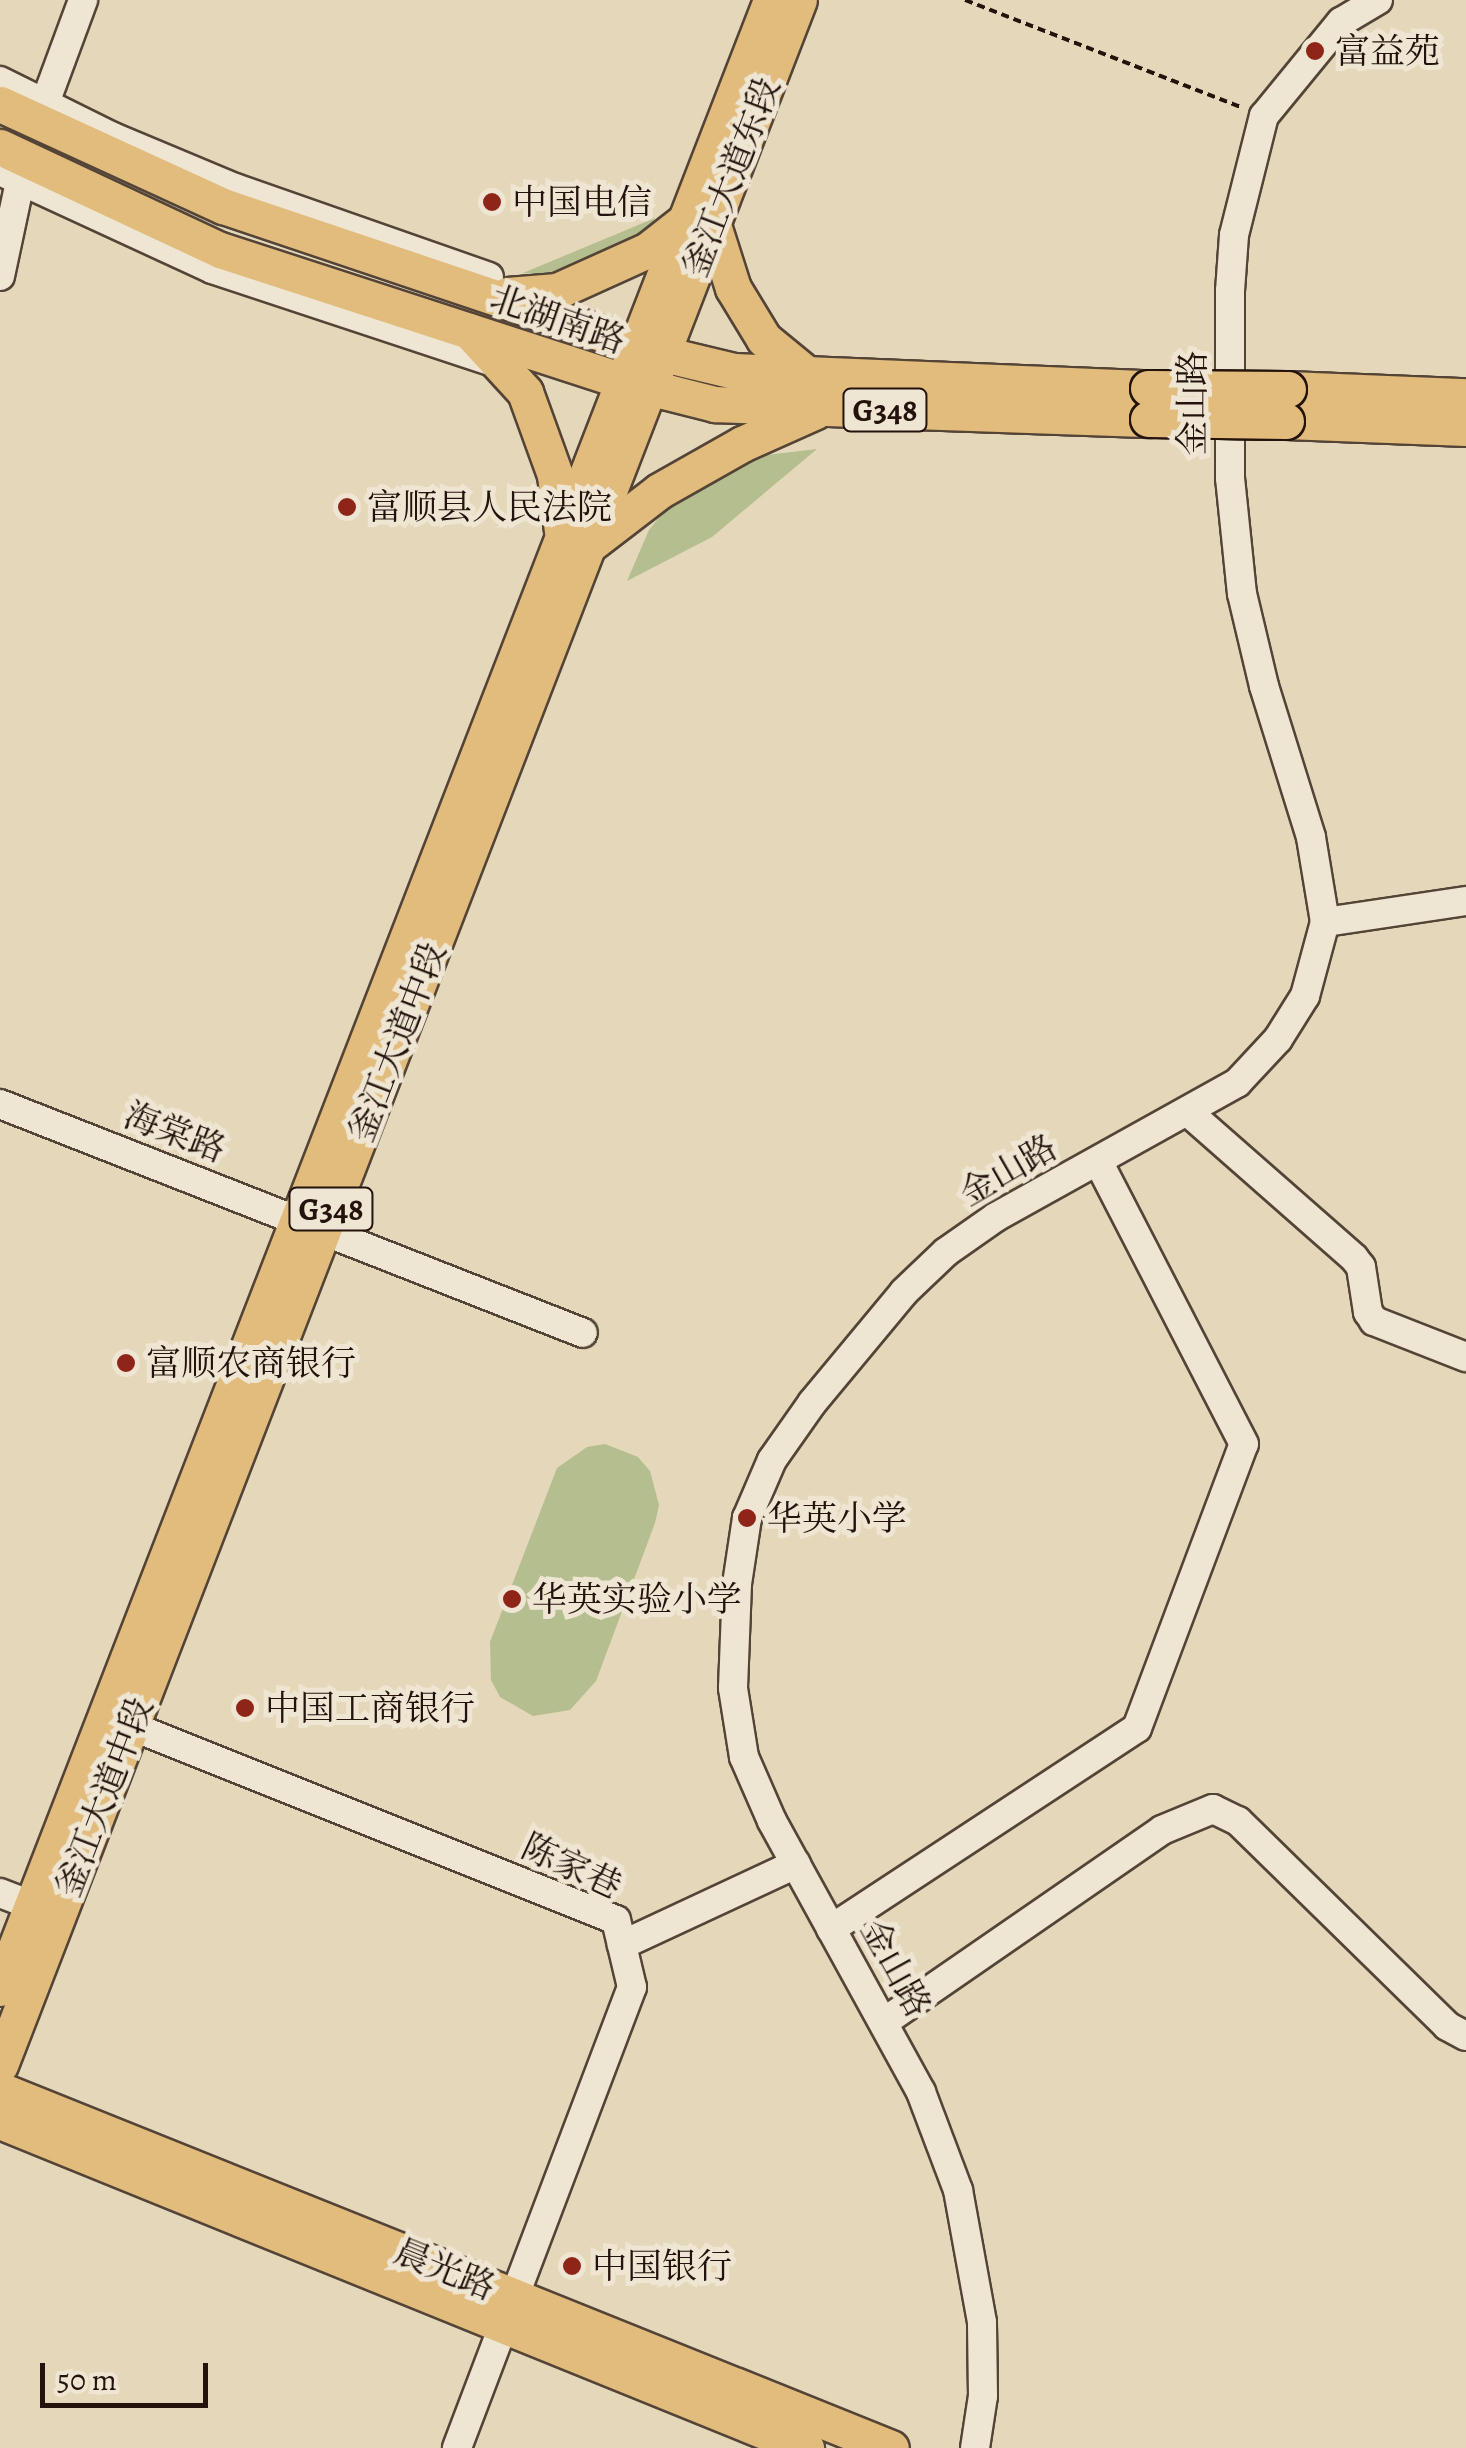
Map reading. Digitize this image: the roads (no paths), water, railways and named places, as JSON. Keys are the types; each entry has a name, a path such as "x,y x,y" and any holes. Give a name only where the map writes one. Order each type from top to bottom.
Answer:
{"main road":[{"name":"釜江大道东段","path":"700,222 772,0"},
{"name":"釜江大道东段","path":"650,350 700,222 800,0"},
{"name":"北湖南路","path":"0,104 223,206 650,350 816,392"},
{"name":"北湖南路","path":"0,147 220,250 637,384 716,404 816,392 1287,405"},
{"path":"468,330 525,392 576,542 742,444 816,392 764,340 700,222 557,291 491,296"},
{"name":"釜江大道中段","path":"0,2066 132,1726 311,1224 650,350"},
{"name":"G348","path":"1287,405 1466,396"},
{"name":"G348","path":"1287,405 1466,428"},
{"name":"釜江大道中段","path":"0,1988 16,1899 311,1224"},
{"name":"晨光路","path":"0,2090 806,2448"},
{"name":"晨光路","path":"0,2122 507,2312 891,2448"}],"street":[{"path":"45,103 83,0"},
{"name":"金山路","path":"975,2448 984,2396 982,2322 958,2190 921,2092 796,1864 744,1757 733,1688 737,1584 747,1518 772,1460 812,1403 904,1292 946,1252 996,1217 1237,1083 1278,1039 1305,996 1325,922 1312,838 1264,686 1242,594 1230,478 1234,234 1264,116 1341,22 1378,0"},
{"path":"0,81 235,188 532,293"},
{"path":"0,276 10,177 212,269 498,363"},
{"path":"1325,922 1466,900"},
{"name":"海棠路","path":"0,1104 584,1334"},
{"path":"1188,1112 1354,1258 1361,1267 1368,1312 1374,1321 1466,1357"},
{"path":"832,1928 1136,1728 1244,1444 1098,1161"},
{"name":"陈家巷","path":"132,1726 616,1920 632,1987 457,2448"},
{"path":"884,2022 1162,1830 1213,1810 1238,1820 1446,2026 1466,2036"},
{"path":"622,1945 796,1864"}],"place":[{"name":"富益苑","path":"1315,51"},
{"name":"中国电信","path":"492,202"},
{"name":"富顺县人民法院","path":"347,507"},
{"name":"富顺农商银行","path":"126,1363"},
{"name":"华英小学","path":"747,1518"},
{"name":"华英实验小学","path":"512,1599"},
{"name":"中国工商银行","path":"245,1708"},
{"name":"中国银行","path":"572,2266"}]}
